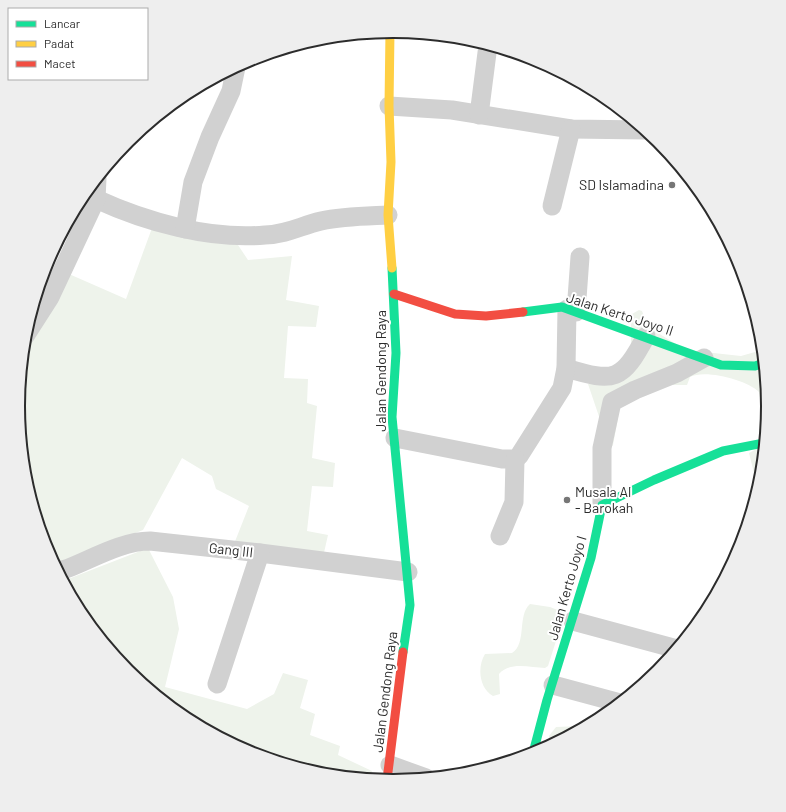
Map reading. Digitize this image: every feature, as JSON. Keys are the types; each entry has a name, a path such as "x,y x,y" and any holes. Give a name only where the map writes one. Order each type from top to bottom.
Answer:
{"street":[{"name":"Jalan Gendong Raya","path":"389,773 400,670 410,605 392,417 396,353 394,294 388,215 391,162 389,106 390,38"},
{"path":"479,115 487,51"},
{"path":"184,229 193,182 210,137 231,91 235,74"},
{"path":"389,106 452,110 571,129 637,130"},
{"path":"552,206 571,129"},
{"path":"96,189 129,214 184,229 229,234 266,235 290,232 328,220 388,215"},
{"path":"36,319 50,297 90,197"},
{"path":"395,438 502,459 515,459 519,456 559,396 566,368 572,310 580,257"},
{"name":"Jalan Kerto Joyo II","path":"394,294 456,314 486,316 562,307 646,336 721,365 759,365"},
{"path":"566,368 583,374 601,376 620,374 634,359 646,336"},
{"path":"704,358 677,374 635,390 612,402 602,448 602,505 654,480 722,451 759,444"},
{"path":"500,536 514,502 515,459"},
{"name":"Jalan Kerto Joyo I","path":"536,745 547,700 573,621 591,558 602,505"},
{"name":"Gang III","path":"63,570 138,541 172,543 260,553 408,572"},
{"path":"217,684 260,553"},
{"path":"573,621 671,647"},
{"path":"553,685 613,701"}],"shaded area":[{"path":"152,228 238,245 248,260 292,256 286,300 319,306 316,327 288,326 284,378 308,379 307,403 317,406 312,458 335,463 333,487 312,486 307,531 328,535 323,557 234,544 249,506 216,489 212,476 182,458 143,530 60,563 53,547 38,501 28,454 25,406 28,358 31,342 69,274 126,299"},
{"path":"639,310 642,311 648,327 686,350 741,356 757,351 761,402 759,392 745,383 726,377 705,374 690,377 687,385 668,385 622,396 613,445 610,449 588,384 631,357 632,314"},
{"path":"759,448 755,474 754,473 749,453"},
{"path":"148,548 173,597 179,629 165,687 247,709 274,694 283,673 308,680 300,708 315,714 310,735 340,746 338,755 372,771 371,773 345,771 298,761 252,746 209,725 169,698 150,683 116,649 87,610 68,579"},
{"path":"530,604 550,607 565,613 548,666 545,668 515,666 504,670 499,674 500,694 493,696 488,692 482,683 480,671 482,659 485,654 512,653 517,649 521,636 524,615"},
{"path":"575,726 549,739 549,736 556,727"}],"traffic: fast":[{"path":"392,268 396,353 392,417 410,605 403,652"},
{"path":"523,312 562,307 721,365 759,365"},
{"path":"535,746 547,700 591,558 602,505 654,480 723,451 759,444"}],"traffic: slow":[{"path":"390,38 389,106 391,162 388,215 392,268"}],"traffic: jam":[{"path":"394,294 455,314 486,316 523,312"},
{"path":"388,774 403,652"}],"place":[{"name":"SD Islamadina","path":"672,185"},
{"name":"Musala Al - Barokah","path":"567,500"}]}
